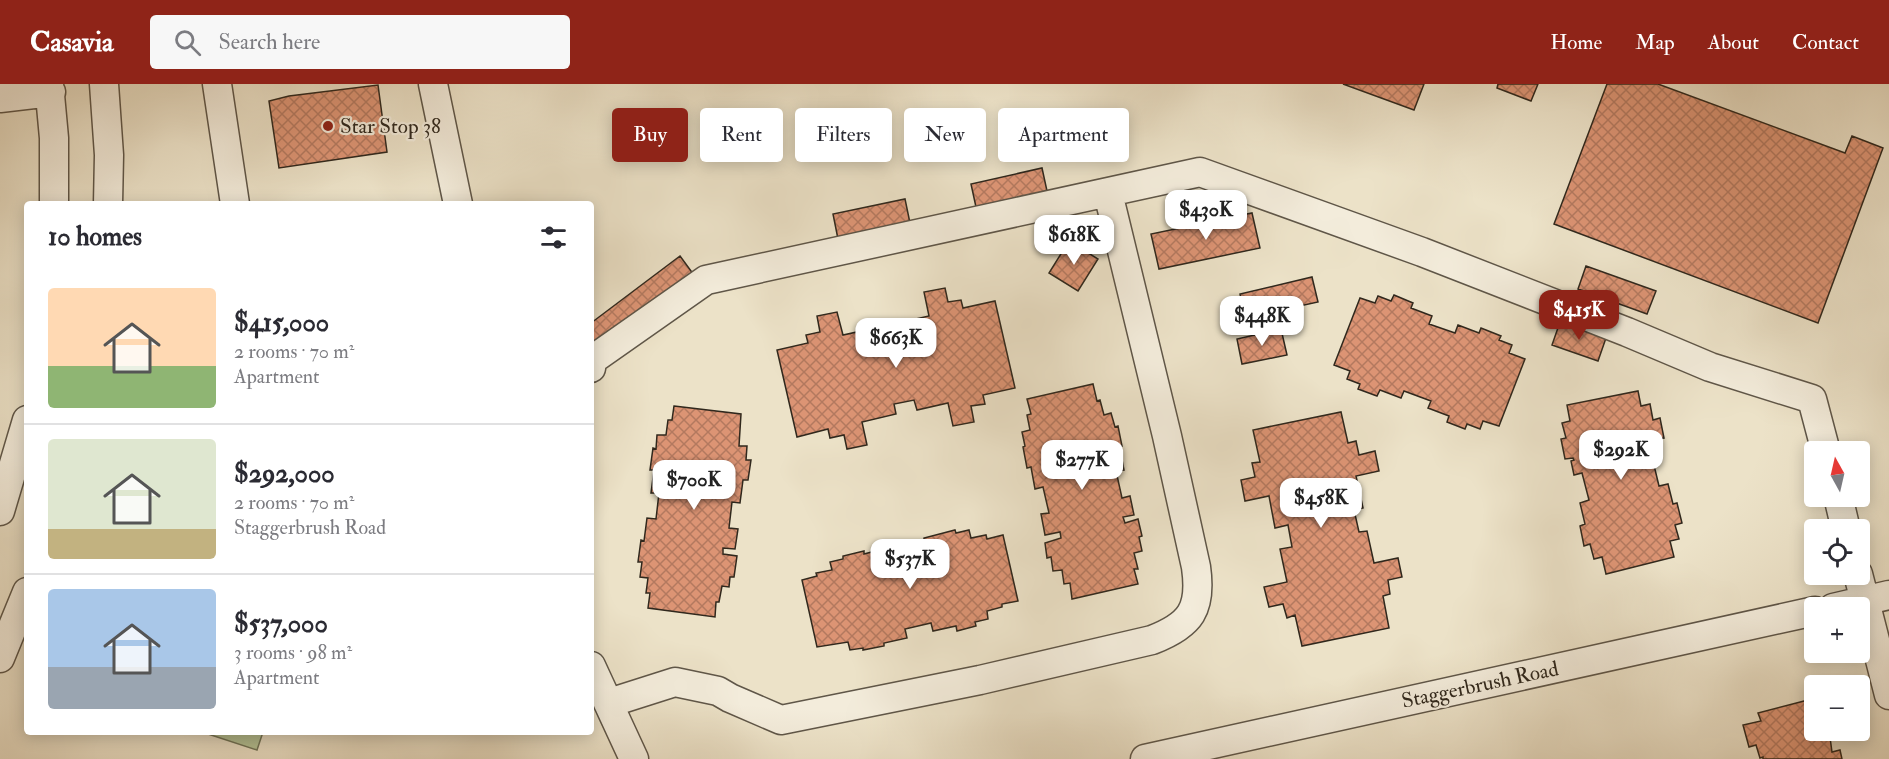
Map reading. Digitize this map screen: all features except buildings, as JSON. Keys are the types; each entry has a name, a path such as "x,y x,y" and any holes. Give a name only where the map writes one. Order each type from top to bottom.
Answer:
{"street":[{"path":"104,84 109,155 108,201"},
{"path":"217,84 235,201"},
{"path":"433,84 459,201"},
{"path":"0,98 50,88 54,138 54,201"},
{"path":"594,359 706,280 1200,172 1422,252 1710,367 1812,399 1823,441"},
{"path":"609,703 675,682 718,691 781,720 980,680 1152,640 1172,633 1185,623 1198,597 1196,567 1108,193"},
{"path":"0,511 24,430"},
{"path":"1856,597 1871,590 1889,695"},
{"path":"0,658 24,599"},
{"name":"Staggerbrush Road","path":"1145,759 1804,613"},
{"path":"594,672 634,759"}],"green space":[{"path":"211,735 262,735 257,750"}],"place":[{"name":"Star Stop 38","path":"328,126"}]}
